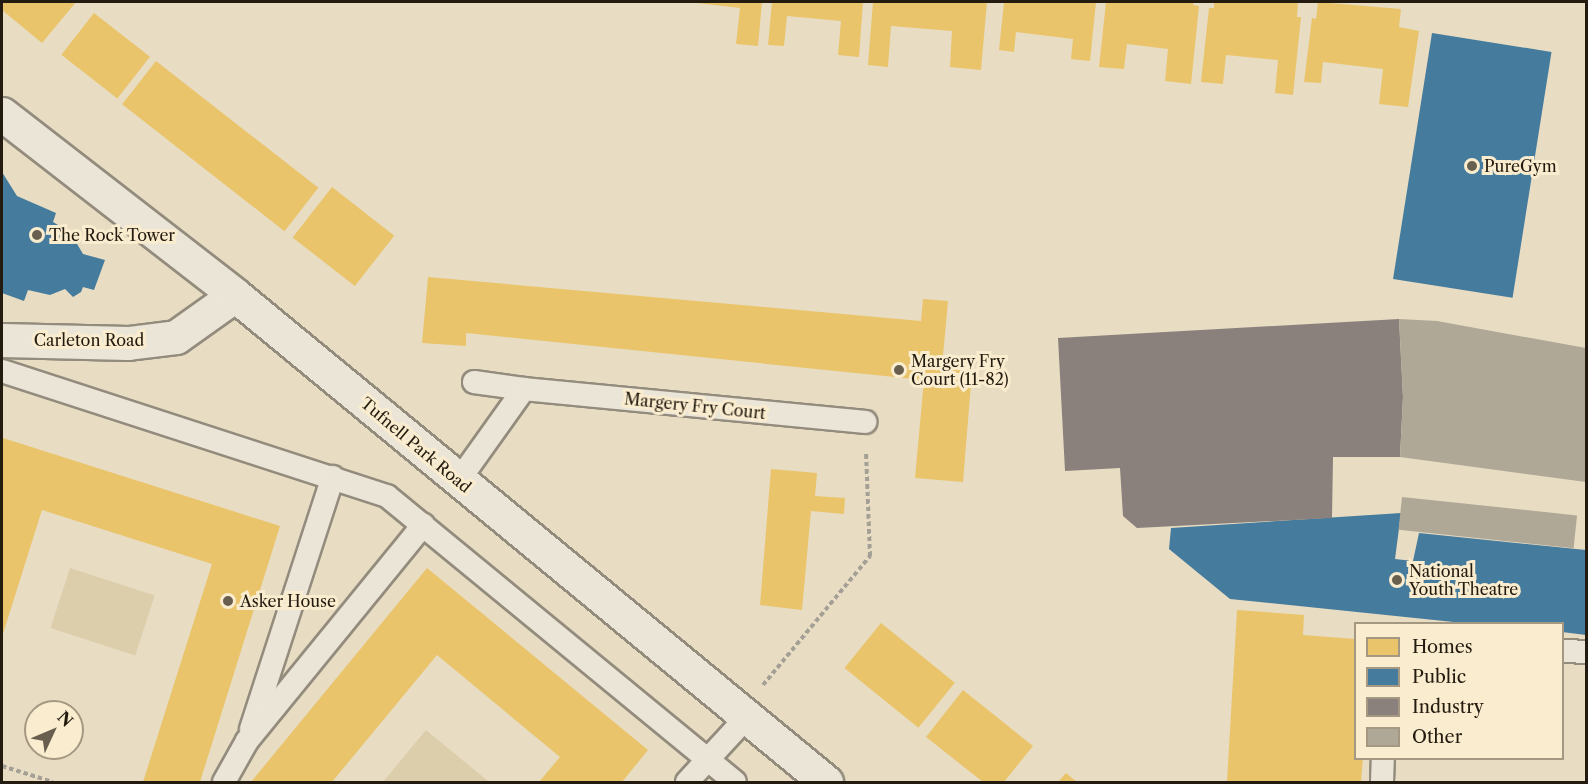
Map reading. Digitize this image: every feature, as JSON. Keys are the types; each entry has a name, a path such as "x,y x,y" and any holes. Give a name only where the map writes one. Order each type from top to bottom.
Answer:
{"street":[{"name":"Tufnell Park Road","path":"2,114 235,295 826,783"},
{"name":"Carleton Road","path":"2,340 128,344 176,336 235,295"}],"lane":[{"path":"2,371 387,496 735,783"},
{"name":"Margery Fry Court","path":"474,382 524,389 865,422"},
{"path":"459,480 524,389"},
{"path":"247,741 333,477"},
{"path":"224,783 247,741 423,525"},
{"path":"1564,651 1587,652"},
{"path":"687,783 743,714"},
{"path":"1382,783 1383,760"}],"path":[{"path":"743,714 870,556 865,422"},
{"path":"2,766 53,783"}],"shaded area":[{"path":"70,568 155,596 135,655 51,628"},
{"path":"426,730 489,782 383,782"}],"building: Homes":[{"path":"2,2 76,2 42,43 2,10"},
{"path":"688,2 762,2 758,46 736,44 740,8"},
{"path":"772,2 863,2 859,57 838,55 841,21 787,16 784,46 768,45"},
{"path":"873,2 987,2 981,70 950,67 952,31 891,26 888,67 868,65"},
{"path":"1004,2 1096,2 1090,61 1071,59 1073,39 1016,32 1014,52 999,50"},
{"path":"1106,2 1194,2 1193,5 1199,6 1191,84 1165,81 1168,49 1127,44 1124,69 1099,67"},
{"path":"1214,2 1298,2 1297,17 1301,17 1293,95 1275,93 1278,60 1226,55 1223,84 1201,82 1209,8 1214,8"},
{"path":"1318,2 1401,9 1399,27 1419,31 1408,107 1379,104 1383,69 1323,62 1321,83 1304,82 1312,18 1316,19"},
{"path":"94,13 150,57 117,98 61,55"},
{"path":"156,61 318,188 284,231 122,104"},
{"path":"332,187 394,236 355,286 293,237"},
{"name":"Margery Fry Court (11-82)","path":"428,277 921,321 923,299 948,301 943,356 973,359 963,482 915,478 924,380 466,333 466,346 422,343"},
{"name":"Asker House","path":"3,438 280,526 200,782 143,782 212,564 42,510 2,637"},
{"path":"771,469 817,473 815,496 845,498 844,514 811,511 802,610 760,605"},
{"path":"427,568 648,750 622,782 539,782 560,757 437,655 332,782 251,782"},
{"path":"1237,610 1304,615 1303,635 1354,639 1354,760 1363,760 1361,782 1227,782"},
{"path":"881,623 955,683 918,728 844,668"},
{"path":"963,690 1033,746 1004,782 983,782 926,737"},
{"path":"1066,773 1077,782 1058,782"}],"building: Public":[{"name":"PureGym","path":"1432,33 1552,52 1513,298 1393,279"},
{"name":"The Rock Tower","path":"2,172 17,196 56,213 53,222 70,232 83,254 105,260 94,290 83,287 81,292 73,297 65,289 50,295 28,290 24,301 2,293"},
{"name":"National Youth Theatre","path":"1401,513 1395,559 1413,561 1419,533 1586,550 1586,635 1564,632 1564,622 1454,622 1230,599 1169,549 1171,528"}],"building: Industry":[{"path":"1399,319 1403,397 1400,457 1333,457 1332,518 1137,528 1123,516 1120,468 1065,471 1058,338"}],"building: Other":[{"path":"1399,319 1437,321 1586,348 1586,482 1400,457 1403,397"},
{"path":"1402,497 1577,515 1574,548 1399,530"}],"place":[{"name":"PureGym","path":"1472,166"},
{"name":"The Rock Tower","path":"37,235"},
{"name":"Margery Fry Court (11-82)","path":"899,370"},
{"name":"National Youth Theatre","path":"1397,580"},
{"name":"Asker House","path":"228,601"}]}
